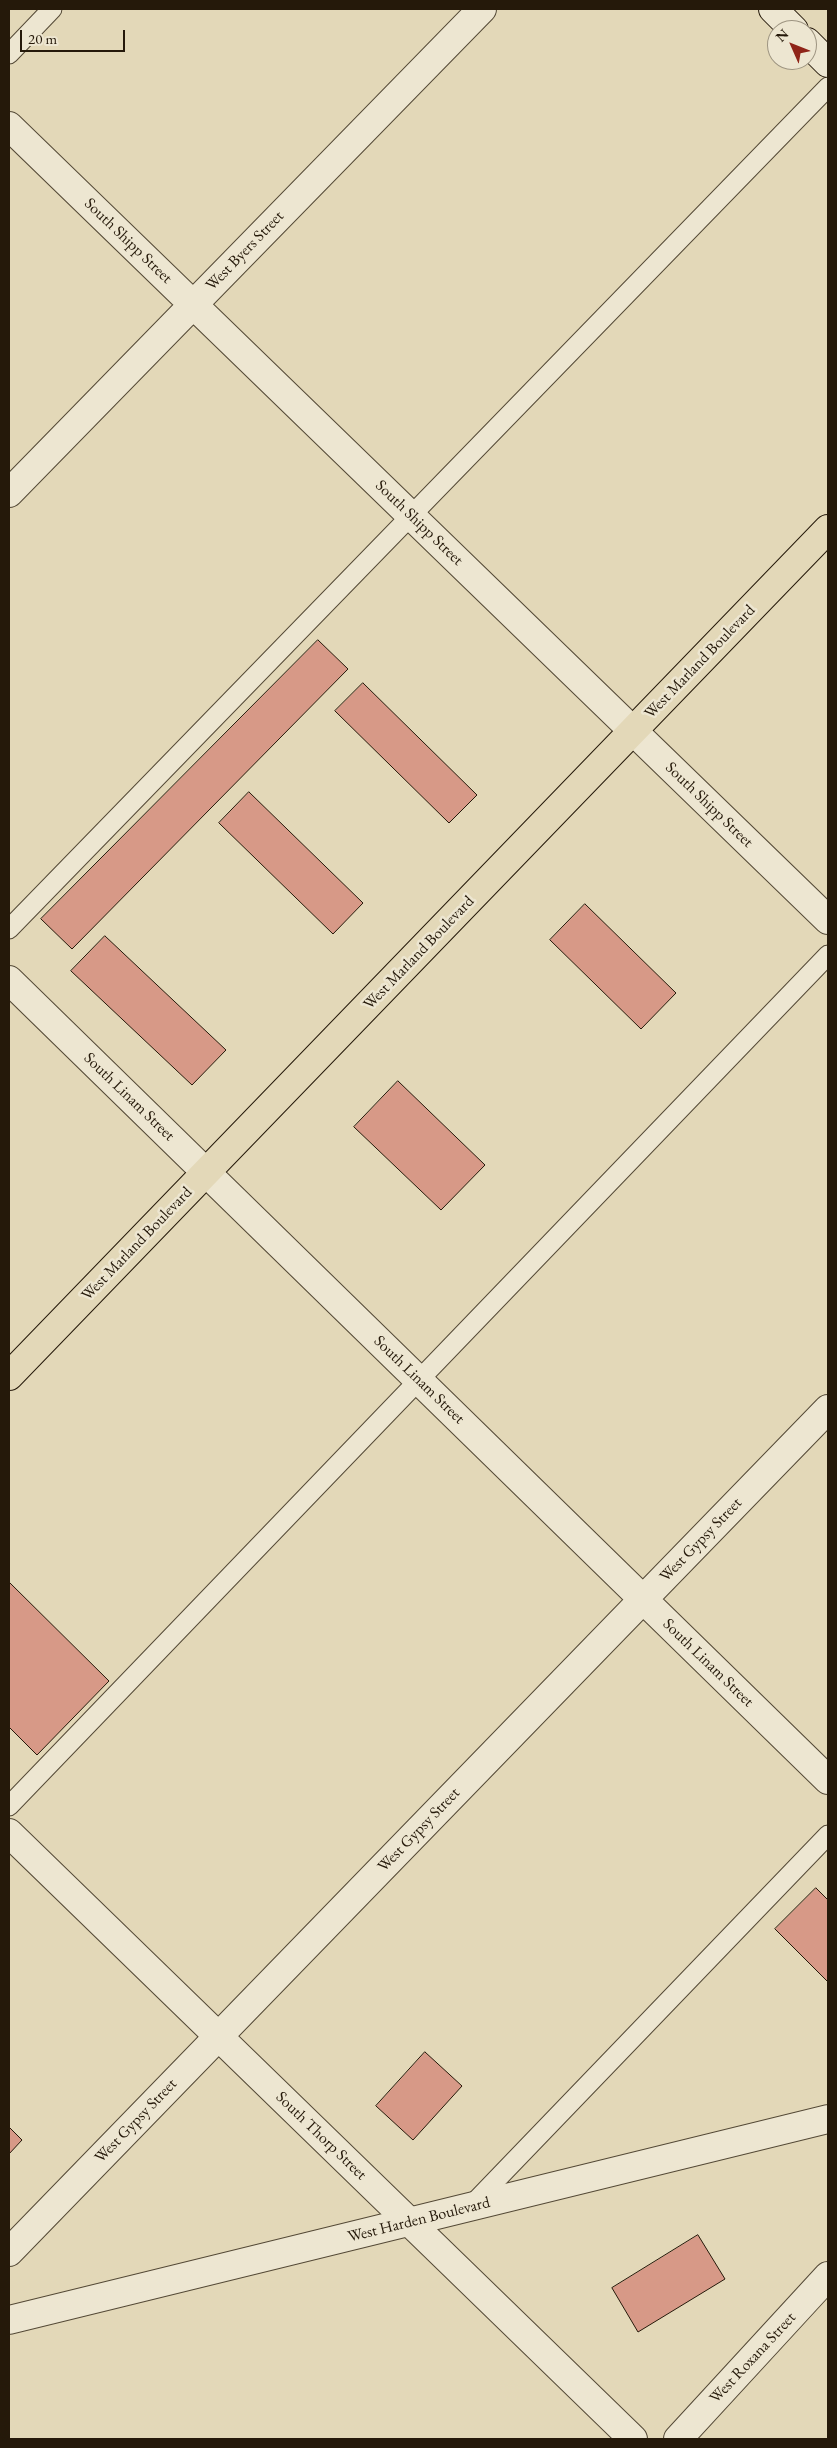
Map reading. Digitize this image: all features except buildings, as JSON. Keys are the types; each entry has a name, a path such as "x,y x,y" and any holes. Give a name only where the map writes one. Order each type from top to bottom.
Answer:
{"highway":[{"name":"West Marland Boulevard","path":"9,1376 828,530"}],"street":[{"name":"West Byers Street","path":"9,493 482,9"},
{"path":"817,52 828,63"},
{"name":"South Shipp Street","path":"9,126 828,920"},
{"name":"South Linam Street","path":"9,980 828,1780"},
{"name":"West Gypsy Street","path":"9,2252 828,1409"},
{"name":"South Thorp Street","path":"9,1833 632,2439"},
{"name":"West Harden Boulevard","path":"9,2320 410,2223 828,2118"},
{"name":"West Roxana Street","path":"678,2439 828,2276"}],"lane":[{"path":"9,54 52,9"},
{"path":"9,928 828,87"},
{"path":"9,1806 828,955"},
{"path":"468,2208 828,1835"}]}
